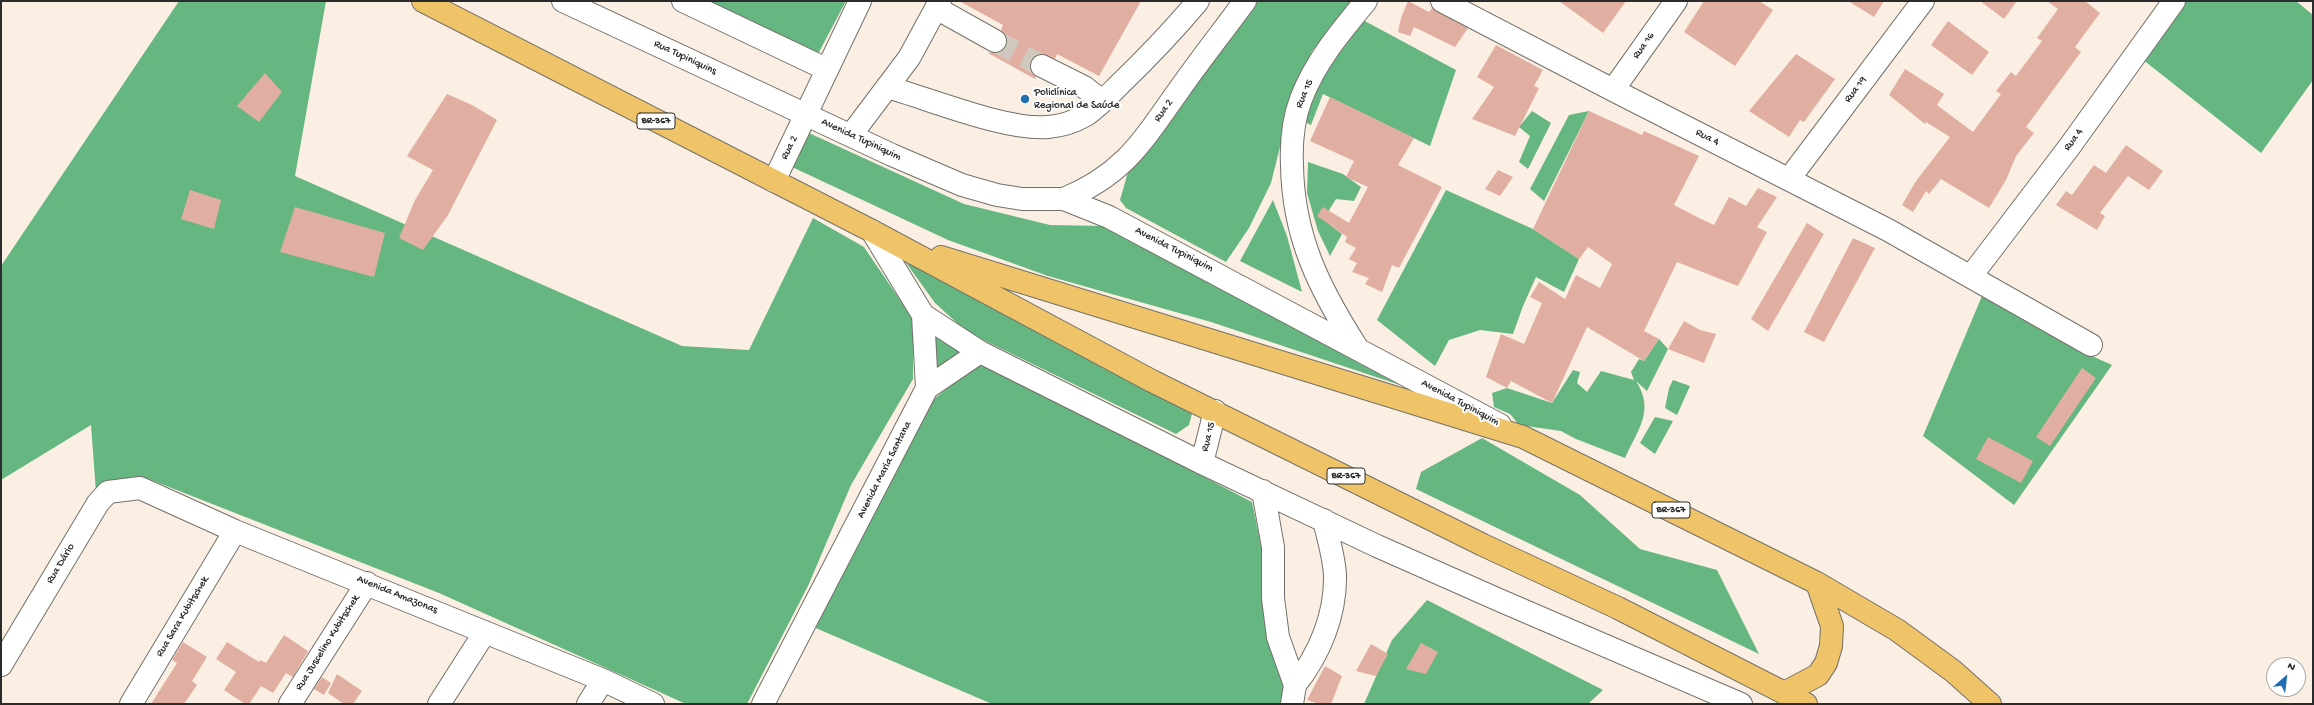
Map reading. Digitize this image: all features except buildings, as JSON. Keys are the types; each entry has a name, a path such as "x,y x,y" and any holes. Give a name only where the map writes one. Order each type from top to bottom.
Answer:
{"main road":[{"name":"BR-367","path":"424,1 880,236 1152,381 1216,411 1483,545 1618,608 1806,704"},
{"name":"BR-367","path":"880,236 1524,437 1818,583 1897,630 1953,671 1990,704"},
{"path":"1784,692 1818,674 1826,663 1831,646 1832,626 1818,583"}],"street":[{"name":"Rua Tupiniquins","path":"563,1 806,114"},
{"path":"683,1 826,69"},
{"name":"Rua 2","path":"774,181 826,69 860,1"},
{"path":"887,87 989,118 1030,126 1047,127 1064,124 1086,114 1102,101 1167,39 1198,1"},
{"name":"Rua 2","path":"1064,199 1089,188 1121,165 1147,136 1245,1"},
{"name":"Rua 15","path":"1357,347 1330,305 1316,276 1302,240 1294,203 1292,143 1301,100 1320,60 1366,1"},
{"name":"Rua 4","path":"1442,1 1789,179 1971,276 2091,345"},
{"name":"Rua 16","path":"1613,90 1676,1"},
{"name":"Rua 19","path":"1789,179 1923,1"},
{"name":"Rua 4","path":"1971,276 2070,146 2174,1"},
{"path":"851,135 909,58 938,5 995,41"},
{"path":"1042,66 1079,85 1102,101"},
{"name":"Avenida Tupiniquim","path":"806,114 962,185 997,195 1022,199 1064,199 1109,217 1357,347 1524,437"},
{"path":"880,236 923,315 927,388"},
{"path":"923,315 980,352 1202,463 1499,600 1741,704"},
{"path":"927,388 980,352"},
{"name":"Avenida Maria Santana","path":"763,704 927,388"},
{"name":"Rua 15","path":"1202,463 1216,411"},
{"name":"Avenida Amazonas","path":"140,488 235,531 367,583 604,680 653,704"},
{"name":"Rua Dário","path":"1,665 98,503 108,492 140,488"},
{"path":"1263,492 1273,547 1273,598 1278,637 1293,695"},
{"path":"1293,695 1310,667 1320,645 1334,593 1334,566 1324,520"},
{"name":"Rua Sara Kubitschek","path":"131,704 235,531"},
{"name":"Rua Juscelino Kubitschek","path":"290,704 367,583"},
{"path":"439,704 485,632"},
{"path":"588,704 604,680"}],"green space":[{"path":"179,1 326,1 295,176 682,346 749,350 813,218 864,247 913,319 913,379 851,485 808,586 747,704 686,704 439,593 146,478 96,492 91,425 1,480 1,266"},
{"path":"703,1 846,1 818,54"},
{"path":"1252,1 1356,1 1312,51 1289,111 1271,183 1249,228 1226,262 1126,208 1120,200 1128,172"},
{"path":"2182,1 2296,1 2313,15 2313,80 2261,153 2142,59"},
{"path":"1361,19 1456,70 1430,146 1323,94 1311,125 1303,121 1313,88"},
{"path":"1532,111 1551,123 1528,169 1519,162 1530,136 1519,127"},
{"path":"1589,111 1544,201 1530,189 1569,115"},
{"path":"809,133 964,204 1050,225 1103,226 1400,385 1211,322 1048,276 948,240 792,167"},
{"path":"1308,162 1343,174 1361,187 1354,201 1336,199 1328,212 1330,225 1342,234 1330,256 1318,231 1307,193"},
{"path":"1446,190 1533,229 1579,259 1564,292 1536,277 1523,306 1513,334 1480,330 1449,340 1435,366 1377,320"},
{"path":"1273,200 1287,236 1302,292 1240,261"},
{"path":"899,253 1194,406 1189,425 1176,434 967,332 935,303"},
{"path":"1982,296 2083,352 2112,365 2014,505 1923,436"},
{"path":"923,315 980,352 927,388"},
{"path":"1659,339 1668,349 1647,391 1636,381 1642,392 1644,411 1639,429 1625,458 1576,439 1561,431 1519,425 1510,414 1494,407 1492,393 1507,388 1552,403 1573,370 1580,372 1577,383 1587,392 1601,371 1634,380 1631,372 1639,359 1644,361"},
{"path":"982,361 1252,502 1267,575 1288,704 992,704 811,626 934,399"},
{"path":"1673,380 1690,386 1677,415 1665,408 1669,388"},
{"path":"1655,417 1673,421 1655,454 1640,443"},
{"path":"1482,438 1580,495 1640,549 1717,570 1759,654 1416,489 1421,472"},
{"path":"1427,600 1603,690 1588,704 1364,704 1392,640"}],"tunnel":[{"path":"995,41 1042,66"}],"place":[{"name":"Policlínica Regional de Saúde","path":"1025,99"}]}
